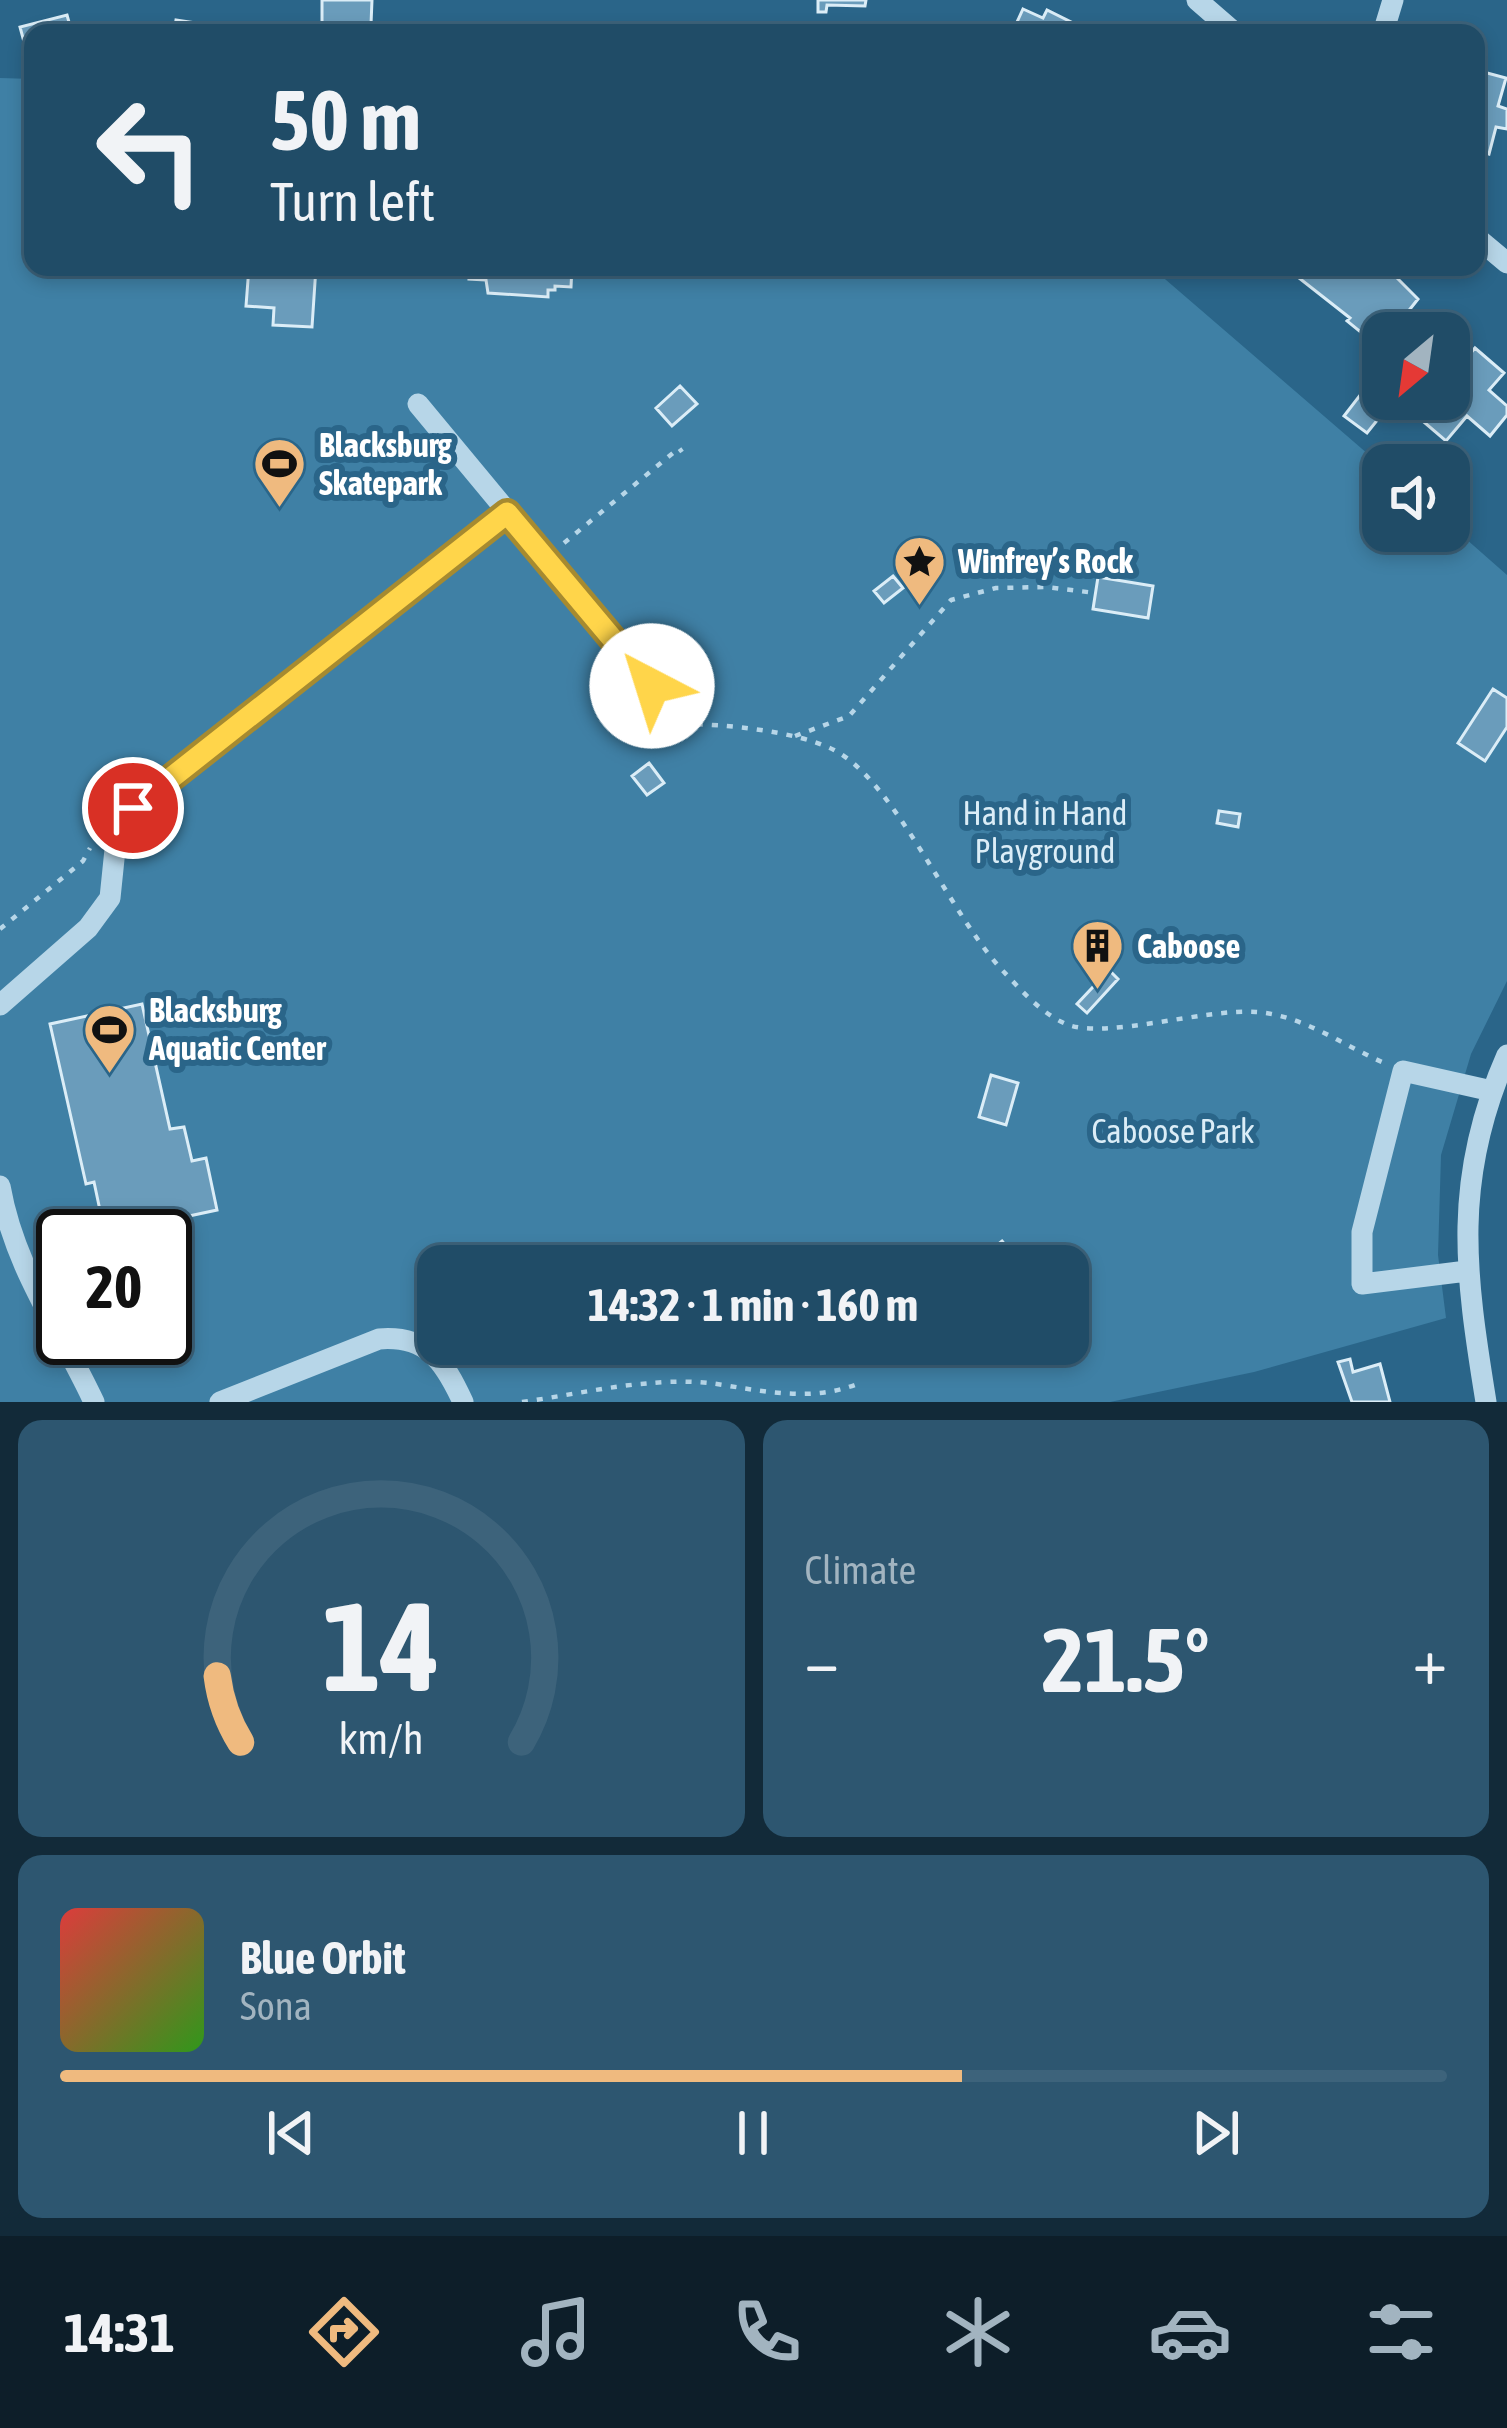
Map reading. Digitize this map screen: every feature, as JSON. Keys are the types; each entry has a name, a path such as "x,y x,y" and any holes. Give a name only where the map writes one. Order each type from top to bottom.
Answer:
{"street":[{"path":"1197,0 1225,24"},
{"path":"418,404 652,686"},
{"path":"0,1005 88,928 110,898 117,830 133,808 507,513"},
{"path":"1486,1402 1467,1271 1467,1200 1475,1150 1507,1055"},
{"path":"1467,1271 1362,1284 1362,1232 1402,1071 1492,1091"},
{"path":"0,1186 7,1227 29,1281 94,1402"},
{"path":"220,1402 379,1339 402,1337 427,1348 445,1367 463,1402"}],"path":[{"path":"570,538 679,448 682,452"},
{"path":"795,736 849,716 951,600 996,588 1095,593"},
{"path":"682,724 717,724 795,736 835,750 867,774 989,957 1024,993 1067,1025 1095,1029 1255,1012 1294,1020 1366,1055"},
{"path":"30,1240 36,1239"},
{"path":"522,1402 653,1382 713,1383 810,1402 843,1395 860,1383"}],"green space":[{"path":"0,78 24,79 24,276 1161,276 1362,449 1362,552 1470,552 1470,542 1507,575 1507,981 1471,1054 1441,1155 1438,1255 1446,1318 1254,1372 1110,1402 0,1402"}],"building":[{"path":"322,0 372,0 371,24 322,23"},
{"path":"818,0 866,0 865,6 827,5 826,12 818,12"},
{"path":"1023,9 1043,18 1047,10 1075,24 1016,24"},
{"path":"67,15 70,24 32,24"},
{"path":"1485,72 1506,78 1498,106 1507,109 1507,129 1496,127 1489,154 1485,153"},
{"path":"248,276 315,276 312,327 273,325 274,308 246,306"},
{"path":"572,276 571,287 555,286 548,290 548,297 488,293 486,280 469,279"},
{"path":"1296,276 1395,276 1418,299 1408,312 1362,312 1362,333 1347,321 1350,318"},
{"path":"1475,348 1504,373 1489,390 1507,406 1507,415 1490,436 1470,419 1470,354"},
{"path":"680,386 697,404 672,426 656,408"},
{"path":"1362,393 1362,420 1377,420 1367,433 1344,416"},
{"path":"1422,420 1464,420 1446,441"},
{"path":"893,576 903,588 884,603 874,591"},
{"path":"1098,577 1153,586 1148,618 1093,609"},
{"path":"1493,689 1507,698 1507,727 1485,761 1458,743"},
{"path":"649,763 664,783 647,795 632,776"},
{"path":"1219,811 1240,814 1238,827 1217,823"},
{"name":"Caboose","path":"1109,970 1118,979 1087,1013 1077,1004"},
{"name":"Blacksburg Aquatic Center","path":"142,1004 170,1129 184,1127 192,1161 206,1158 217,1210 192,1215 192,1209 100,1209 94,1182 86,1184 50,1024"},
{"path":"991,1075 1018,1083 1006,1125 979,1117"},
{"path":"1350,1359 1353,1372 1380,1364 1390,1402 1352,1402 1338,1362"}],"place":[{"name":"Blacksburg Skatepark","path":"280,510"},
{"name":"Winfrey’s Rock","path":"919,607"},
{"name":"Caboose","path":"1098,992"},
{"name":"Blacksburg Aquatic Center","path":"110,1075"}],"route":[{"path":"133,808 507,513 652,686"}],"park label":[{"name":"Hand in Hand Playground","path":"1045,832"},
{"name":"Caboose Park","path":"1173,1131"}]}
